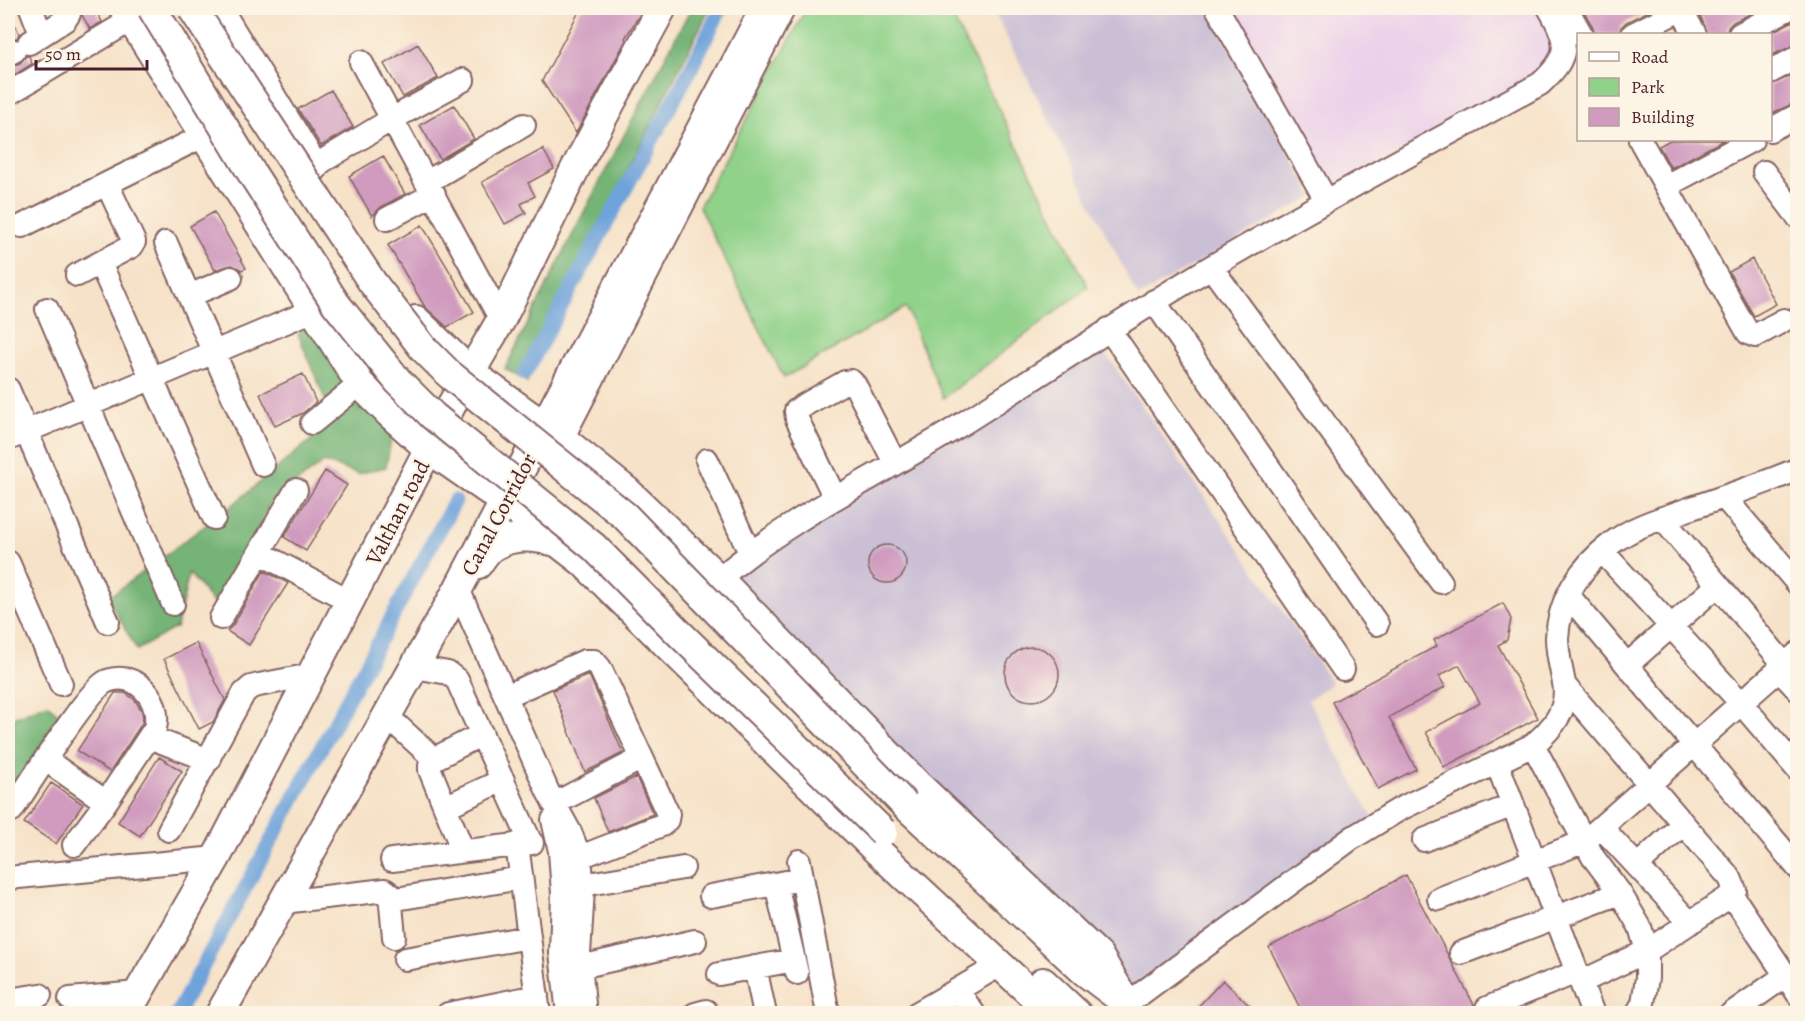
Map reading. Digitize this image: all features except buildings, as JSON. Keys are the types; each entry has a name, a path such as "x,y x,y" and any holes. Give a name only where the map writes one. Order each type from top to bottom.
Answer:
{"main road":[{"path":"192,8 359,262 423,348 449,374 625,516 905,805 1084,971 1133,1009"},
{"path":"217,8 313,166 403,305 422,328 471,373 628,492 719,579 918,785 1099,956 1133,1009"},
{"name":"Valthan road","path":"132,1003 216,858 429,449 501,320 575,169 662,8"},
{"name":"Canal Corridor","path":"220,1014 459,589 504,501 553,433 765,8"},
{"path":"136,12 205,135 360,384 429,449 504,501 583,562 872,846 1052,1013"},
{"path":"136,12 253,176 336,304 398,381 433,416 594,547 883,832 1077,1014"},
{"path":"459,589 493,546 513,539 534,536 558,543"}],"street":[{"path":"23,45 31,8"},
{"path":"23,45 66,20 69,8"},
{"path":"553,433 784,8"},
{"path":"1217,8 1326,200"},
{"path":"1635,33 1682,8 1694,33"},
{"path":"1742,33 1790,8"},
{"path":"719,579 750,553 793,523 952,430 1154,301 1326,200 1540,84 1557,69 1564,50 1561,11"},
{"path":"1561,11 1580,33"},
{"path":"8,94 136,12"},
{"path":"1772,71 1797,57"},
{"path":"361,62 501,320"},
{"path":"313,166 463,80"},
{"path":"1772,129 1797,115"},
{"path":"387,219 524,125"},
{"path":"22,226 205,135"},
{"path":"1643,141 1748,333 1755,336 1784,320"},
{"path":"1666,186 1750,141"},
{"path":"1764,172 1797,217"},
{"path":"77,275 132,246 134,242 107,184"},
{"path":"166,243 263,465"},
{"path":"1211,267 1441,582"},
{"path":"105,274 214,518"},
{"path":"189,296 231,278"},
{"path":"1154,301 1377,624"},
{"path":"47,309 173,604"},
{"path":"17,436 314,310"},
{"path":"1109,329 1343,669"},
{"path":"835,498 796,419 796,411 845,382 851,381 855,385 895,464"},
{"path":"312,423 360,384"},
{"path":"8,389 17,436 108,622"},
{"path":"707,460 750,553"},
{"path":"1133,1009 1352,838 1400,809 1533,745 1551,730 1559,716 1565,686 1557,639 1560,612 1574,582 1602,551 1638,527 1724,497 1793,477"},
{"path":"221,618 296,490"},
{"path":"1724,497 1797,584"},
{"path":"1662,518 1787,662 1797,690"},
{"path":"1602,551 1741,703 1797,770"},
{"path":"260,553 350,601"},
{"path":"8,562 62,684"},
{"path":"1627,665 1719,585"},
{"path":"459,589 551,798 570,832 580,857 582,885 580,967 585,1014"},
{"path":"1568,595 1797,867"},
{"path":"506,696 585,661 594,661 600,668 668,814 667,820 662,825 580,857"},
{"path":"1439,899 1535,862 1593,834 1787,662"},
{"path":"415,667 448,673 457,680 503,780 524,843 521,878 538,1005 448,1014"},
{"path":"170,830 244,693 251,687 311,675"},
{"path":"12,810 88,699 107,682 127,679 142,686 152,700 158,719 155,728 106,802 74,845"},
{"path":"1565,686 1734,885 1732,895 1791,985 1731,1014"},
{"path":"387,716 434,759"},
{"path":"464,851 430,770 430,765 434,759 482,734"},
{"path":"149,737 209,760"},
{"path":"1533,745 1593,834 1637,866 1690,922"},
{"path":"551,798 642,758"},
{"path":"46,760 106,802"},
{"path":"1497,763 1593,1014"},
{"path":"445,807 503,780"},
{"path":"551,798 558,839 563,894 561,953 568,1014"},
{"path":"1424,840 1513,805"},
{"path":"1637,866 1683,824"},
{"path":"1593,834 1593,858 1620,893 1640,927 1647,951 1647,978 1634,1012"},
{"path":"392,860 558,839"},
{"path":"8,878 216,858"},
{"path":"582,885 683,868"},
{"path":"711,896 776,884 801,870 828,1014"},
{"path":"390,900 521,878"},
{"path":"719,974 755,967 795,967 776,884"},
{"path":"282,902 385,890 390,894 394,937"},
{"path":"1461,953 1620,893"},
{"path":"1487,1008 1647,951 1732,895"},
{"path":"405,959 529,937"},
{"path":"580,967 695,941"},
{"path":"916,1014 1000,965"},
{"path":"755,967 765,1014"},
{"path":"958,991 974,1014"},
{"path":"8,994 40,995"},
{"path":"70,999 132,1003"}],"shaded area":[{"path":"992,8 1207,8 1313,196 1138,297"},
{"path":"1223,8 1539,8 1551,31 1554,50 1537,77 1328,191"},
{"path":"1101,347 1332,683 1308,700 1374,820 1128,998 729,580 786,538"}],"green space":[{"path":"691,8 710,8 568,287 527,382 505,369"},
{"path":"807,8 948,8 1088,287 943,398 906,307 784,378 699,207"},
{"path":"317,322 394,425 386,467 358,474 324,462 270,503 242,564 215,605 189,573 177,627 137,650 108,598 230,507 334,421 298,334"},
{"path":"48,704 66,723 8,810 8,720"}],"waterway":[{"path":"525,373 689,72 721,8"},
{"path":"177,1014 455,501"}]}
